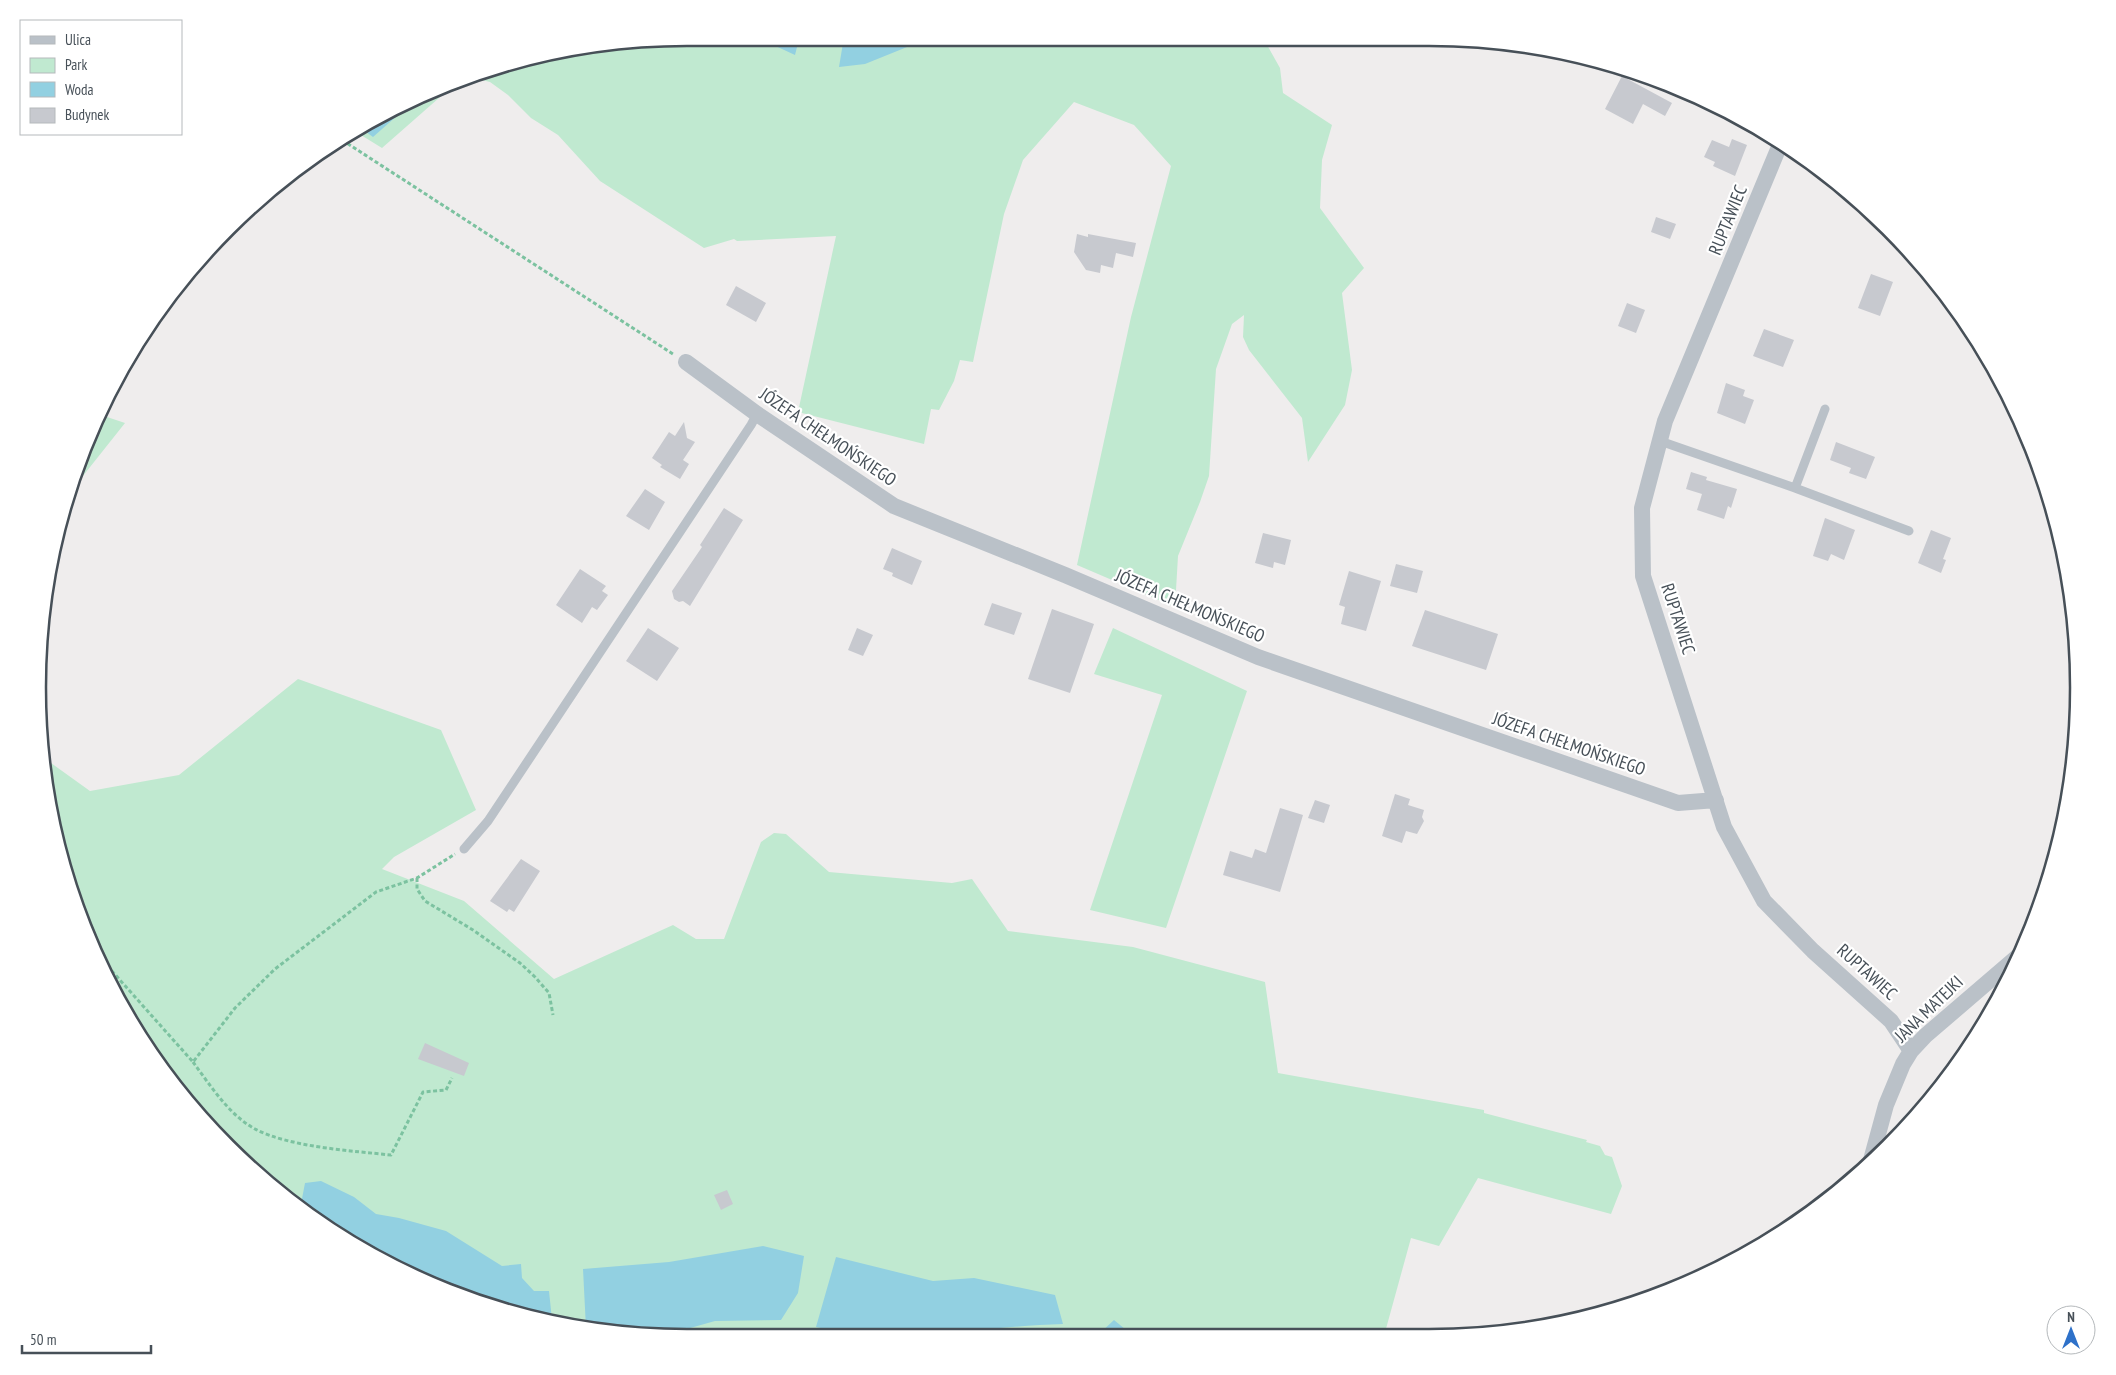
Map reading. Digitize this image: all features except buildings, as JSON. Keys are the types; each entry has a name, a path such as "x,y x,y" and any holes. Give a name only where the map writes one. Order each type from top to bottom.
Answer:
{"street":[{"name":"RUPTAWIEC","path":"1778,150 1665,421 1642,508 1643,576 1724,827 1764,901 1813,951 1891,1021 1911,1051"},
{"name":"JÓZEFA CHEŁMOŃSKIEGO","path":"687,363 757,414 894,506 1066,575 1258,657 1678,802 1716,800"},
{"name":"JANA MATEJKI","path":"1874,1148 1886,1105 1903,1064 1911,1051 1925,1036 2006,966"}],"lane":[{"path":"1795,488 1825,409"},
{"path":"464,849 488,821 752,425 757,414"},
{"path":"1660,441 1795,488 1909,531"}],"path":[{"path":"348,144 687,363"},
{"path":"193,1062 235,1008 275,969 376,892 417,878 464,849"},
{"path":"417,878 417,889 425,901 473,930 520,963 535,977 549,993 553,1015"},
{"path":"112,971 193,1062 232,1110 255,1129 279,1138 322,1147 391,1155 423,1092 446,1090 452,1078"}],"green space":[{"path":"688,46 1268,46 1280,68 1283,93 1332,125 1322,160 1320,208 1364,268 1342,293 1352,370 1345,405 1308,462 1302,418 1249,350 1243,337 1244,315 1232,324 1216,369 1209,476 1178,556 1175,607 1077,565 1131,317 1171,166 1134,125 1074,102 1023,160 1004,214 973,362 960,360 954,381 939,410 931,409 924,444 798,412 836,236 737,241 734,239 704,248 600,181 558,135 531,118 508,95 490,82 481,80 562,59 604,52"},
{"path":"443,95 382,148 361,135 404,112"},
{"path":"106,417 125,423 81,478"},
{"path":"1113,628 1247,691 1166,928 1090,910 1162,695 1094,674"},
{"path":"298,679 441,730 476,810 394,857 382,869 464,901 554,979 673,925 696,939 724,939 761,842 774,833 786,834 829,872 952,883 972,879 1008,931 1133,947 1265,982 1278,1073 1484,1110 1484,1113 1587,1140 1586,1142 1600,1146 1605,1155 1612,1157 1622,1186 1611,1214 1478,1178 1439,1246 1411,1238 1386,1329 688,1329 604,1323 522,1307 481,1295 404,1263 331,1221 265,1170 234,1141 205,1110 154,1044 112,971 80,894 59,813 51,763 90,791 179,775"}],"water":[{"path":"776,46 797,46 795,55"},
{"path":"842,46 910,46 865,64 839,67"},
{"path":"397,116 373,137 367,132"},
{"path":"321,1181 354,1197 376,1214 399,1218 446,1231 502,1266 521,1264 522,1278 534,1291 549,1291 551,1314 481,1295 404,1263 331,1221 302,1200 305,1183"},
{"path":"763,1246 804,1256 798,1293 781,1320 715,1321 687,1329 646,1327 586,1320 583,1269 669,1262"},
{"path":"836,1257 933,1281 974,1278 1055,1295 1063,1324 986,1329 828,1329 816,1327"},
{"path":"1114,1320 1125,1329 1104,1329"}]}
